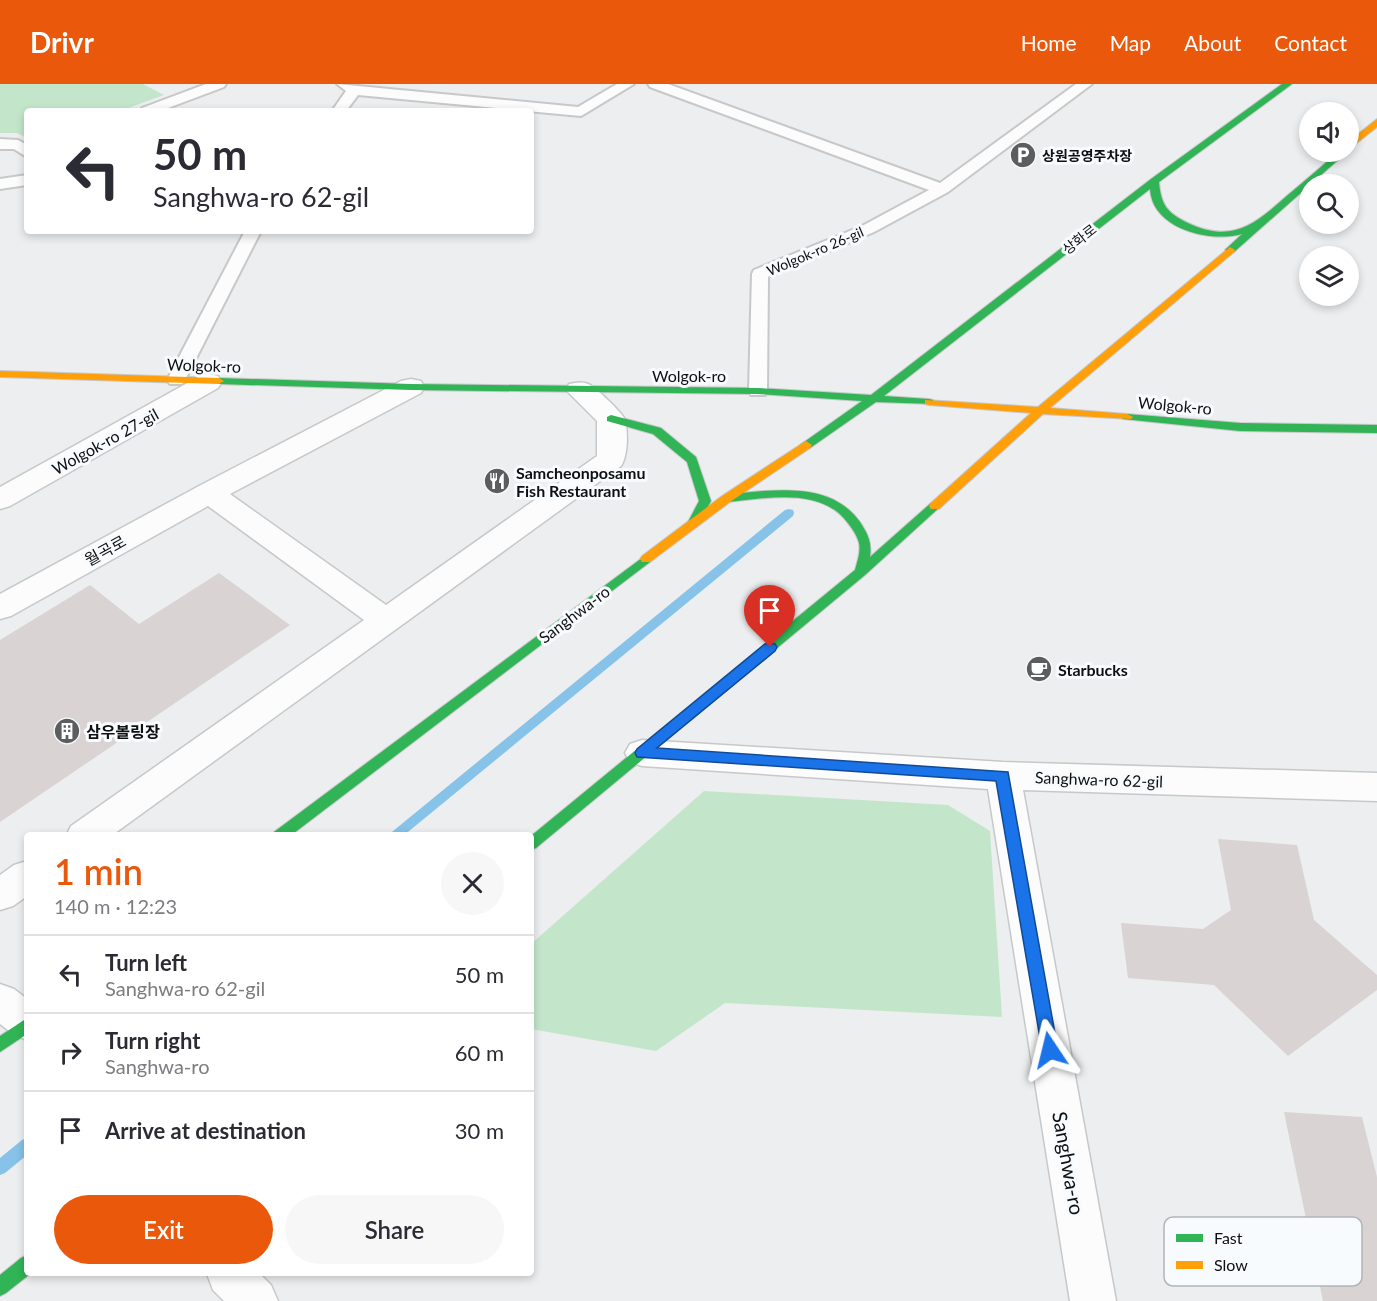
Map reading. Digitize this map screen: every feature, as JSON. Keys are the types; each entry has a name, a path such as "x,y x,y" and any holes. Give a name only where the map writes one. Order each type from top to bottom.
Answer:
{"main road":[{"name":"상화로","path":"873,399 1154,181 1288,84"},
{"path":"1359,138 1377,122"},
{"path":"534,842 861,572 1041,410 1331,162"},
{"path":"1154,181 1156,201 1172,218 1187,226 1212,234 1230,234 1259,225"},
{"name":"Wolgok-ro","path":"0,374 411,387 758,392 1041,410 1240,427 1377,429"},
{"name":"Sanghwa-ro","path":"284,832 694,522 873,399"},
{"path":"611,419 657,430 692,460 705,501 694,522"},
{"path":"726,499 805,494 822,498 848,513 864,541 861,572"},
{"path":"0,1045 24,1026"},
{"path":"0,1287 24,1267"}],"street":[{"name":"Wolgok-ro 27-gil","path":"0,499 209,382"},
{"name":"월곡로","path":"0,608 209,493 411,387"},
{"path":"90,832 611,460 611,419 579,390"},
{"path":"209,493 385,620"},
{"name":"Sanghwa-ro 62-gil","path":"642,753 1003,776 1377,787"},
{"name":"Sanghwa-ro","path":"1003,776 1093,1301"},
{"path":"0,896 24,878"},
{"path":"0,1001 24,1021"},
{"path":"231,1276 255,1301"}],"lane":[{"path":"166,84 186,96"},
{"path":"155,108 219,84"},
{"path":"340,108 349,87 581,112 627,84"},
{"path":"655,84 942,189"},
{"name":"Wolgok-ro 26-gil","path":"758,392 760,274 868,229 942,189 1085,84"},
{"path":"0,144 18,145 24,150"},
{"path":"0,184 24,180"},
{"path":"176,380 251,234"}],"green space":[{"path":"0,84 143,84 164,95 128,108 24,108 24,136 17,133 0,133"},
{"path":"704,791 948,805 990,831 1002,1017 725,1003 656,1051 534,1030 534,941"}],"building":[{"name":"삼우볼링장","path":"219,573 290,625 0,822 0,640 90,585 139,624"},
{"path":"1218,839 1297,845 1314,920 1377,975 1377,990 1288,1056 1214,985 1128,978 1121,923 1203,929 1231,910"},
{"path":"1284,1112 1362,1117 1377,1177 1377,1301 1323,1301 1320,1286 1362,1286 1362,1217 1306,1217"}],"waterway":[{"path":"398,832 789,513"},
{"path":"0,1168 24,1148"}],"traffic: fast":[{"path":"806,445 873,399 1154,181 1288,84"},
{"path":"1230,250 1331,162"},
{"path":"1154,181 1155,198 1161,208 1169,216 1188,227 1211,233 1231,234 1258,225"},
{"path":"219,381 411,387 758,391 929,402"},
{"path":"1127,417 1240,427 1377,429"},
{"path":"611,419 657,431 692,460 705,501 694,522"},
{"path":"729,498 800,494 833,503 847,513 864,540 865,551 861,572"},
{"path":"534,842 861,572 935,506"},
{"path":"284,832 646,559"},
{"path":"0,1045 24,1027"},
{"path":"0,1287 24,1267"}],"traffic: slow":[{"path":"1359,138 1377,122"},
{"path":"935,506 1041,410 1230,250"},
{"path":"0,374 219,381"},
{"path":"929,402 1127,417"},
{"path":"646,559 726,499 806,445"}],"place":[{"name":"상원공영주차장","path":"1023,155"},
{"name":"Samcheonposamu Fish Restaurant","path":"497,481"},
{"name":"Starbucks","path":"1039,669"},
{"name":"삼우볼링장","path":"67,731"}],"route":[{"path":"770,647 642,753 1003,776 1050,1050"}]}
